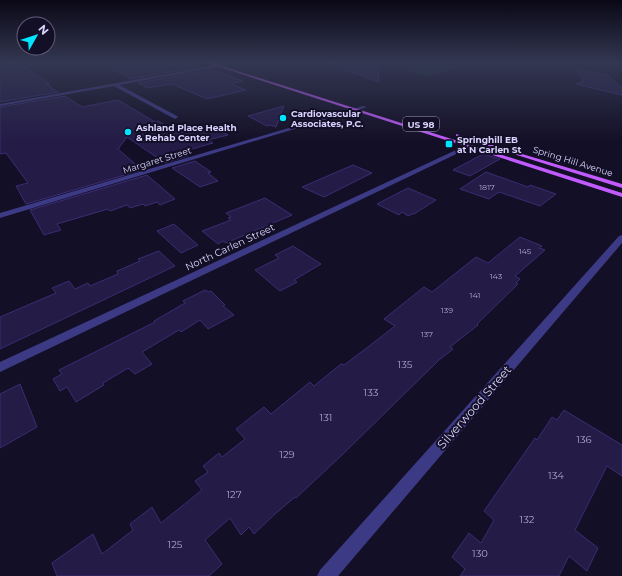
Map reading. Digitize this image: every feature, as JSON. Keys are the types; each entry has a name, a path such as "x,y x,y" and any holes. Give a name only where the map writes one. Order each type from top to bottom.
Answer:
{"main road":[{"name":"Spring Hill Avenue","path":"294,89 622,195"},
{"name":"Spring Hill Avenue","path":"307,89 441,130"},
{"name":"Spring Hill Avenue","path":"454,134 622,186"}],"street":[{"path":"0,105 88,89"},
{"path":"123,89 175,117"},
{"name":"Margaret Street","path":"0,216 365,107"},
{"name":"North Carlen Street","path":"0,367 469,146"},
{"name":"Silverwood Street","path":"326,576 622,238"}],"building":[{"path":"0,89 53,89 58,92 0,102"},
{"path":"183,89 246,90 207,99"},
{"path":"596,89 622,89 622,95"},
{"path":"65,96 82,107 118,100 155,122 158,121 179,133 210,125 228,135 208,140 213,143 181,152 188,156 165,163 127,137 118,149 142,170 26,204 16,186 28,183 6,153 0,154 0,107"},
{"path":"284,106 276,127 270,125 267,126 248,116"},
{"path":"483,154 500,159 470,176 453,170"},
{"path":"195,161 211,172 208,173 218,181 200,187 172,168"},
{"path":"353,165 372,173 324,197 302,187"},
{"path":"486,172 528,187 530,185 556,194 540,206 499,192 489,199 460,189"},
{"path":"147,175 175,199 160,205 157,202 145,206 143,204 130,208 127,205 110,211 108,209 57,224 61,230 44,235 30,210"},
{"path":"408,188 436,200 414,214 408,216 402,212 399,215 377,204"},
{"path":"265,198 292,215 226,243 223,241 218,244 202,231 231,220 228,218 231,217 226,213"},
{"path":"174,224 198,245 181,253 157,231"},
{"path":"520,237 542,246 539,248 545,250 515,276 520,279 516,283 518,284 477,324 478,325 450,347 453,349 439,360 342,455 296,498 295,497 275,514 254,534 249,527 241,535 230,518 205,540 222,564 209,576 57,576 52,563 93,534 102,554 133,530 130,524 152,507 161,523 202,490 195,481 208,472 203,466 219,453 222,457 245,439 236,429 264,407 271,414 310,382 314,386 341,364 344,365 368,347 395,326 384,319 424,287 432,292 476,257 488,263"},
{"path":"293,246 321,264 294,280 297,282 280,291 255,270 279,258 275,255"},
{"path":"159,251 175,266 0,349 0,317 56,293 52,288 69,281 75,289 88,283 90,286 118,274 117,271 140,261 138,259"},
{"path":"205,290 209,292 211,291 225,305 223,306 234,315 208,329 200,320 181,332 179,330 142,352 152,364 135,374 128,368 76,402 67,387 60,391 53,379 62,374 59,370 155,322 154,321 185,303 183,301"},
{"path":"20,384 37,427 0,448 0,394"},
{"path":"564,410 622,445 622,476 607,466 575,530 598,548 587,571 569,556 559,576 460,576 465,569 452,557 469,533 481,543 494,520 484,511 535,438 537,440 552,417 557,420"}],"place":[{"name":"Cardiovascular Associates, P.C.","path":"283,118"},
{"name":"Ashland Place Health & Rehab Center","path":"128,132"},
{"name":"Springhill EB at N Carlen St","path":"449,144"}]}
